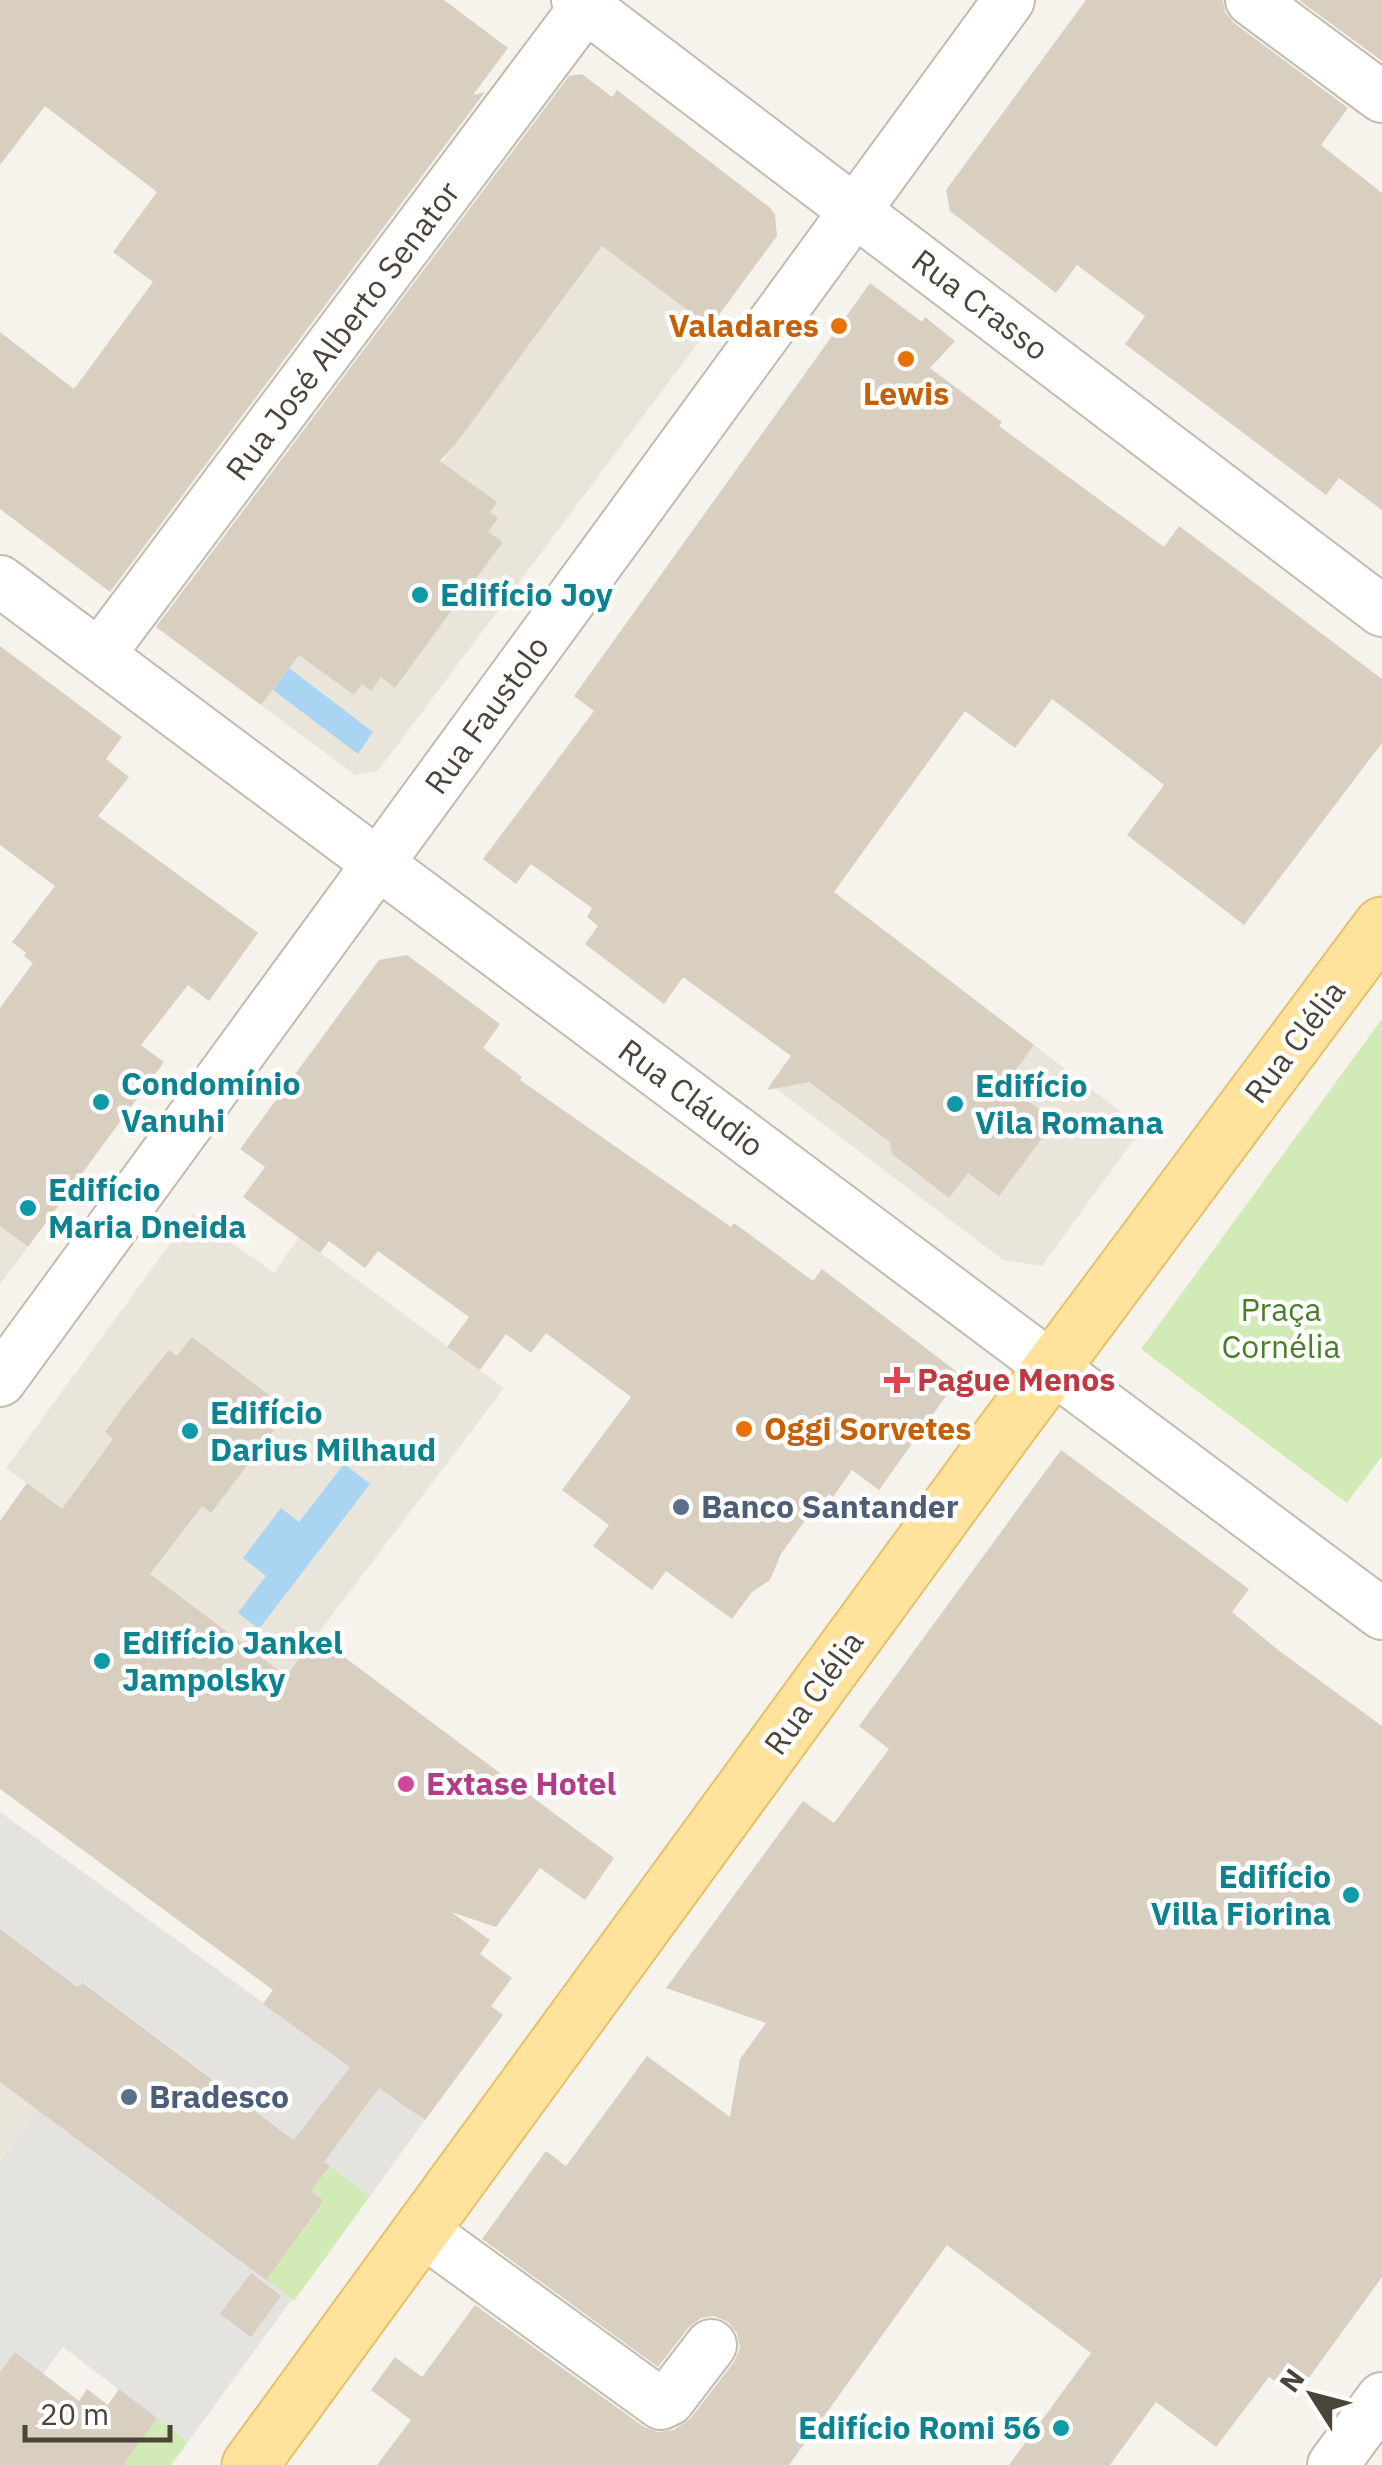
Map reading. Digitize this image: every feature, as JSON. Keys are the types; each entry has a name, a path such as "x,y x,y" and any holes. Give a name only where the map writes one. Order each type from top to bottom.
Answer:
{"main road":[{"name":"Rua Clélia","path":"250,2465 1007,1428 1382,925"}],"street":[{"name":"Rua Faustolo","path":"0,1381 1009,0"},
{"path":"1252,0 1382,97"},
{"name":"Rua Crasso","path":"581,3 1382,611"},
{"name":"Rua José Alberto Senator","path":"99,655 581,3"},
{"name":"Rua Cláudio","path":"0,581 1054,1368 1376,1596"},
{"path":"421,2230 661,2404 669,2400 711,2345"},
{"path":"1333,2465 1382,2398"}],"shaded area":[{"path":"602,246 710,327 378,771 355,775 261,705"},
{"path":"884,930 1142,1128 1042,1266 1003,1260 770,1084"},
{"path":"192,1214 274,1273 299,1237 504,1388 286,1676 6,1468"},
{"path":"0,1226 28,1247 0,1284"},
{"path":"0,1812 425,2120 370,2196 84,1983 77,1987 0,1929"},
{"path":"0,2082 37,2109 0,2159"},
{"path":"37,2109 292,2299 188,2442 63,2347 0,2431 0,2160"}],"green space":[{"name":"Praça Cornélia","path":"1382,1019 1382,1456 1347,1503 1141,1349"},
{"path":"330,2166 370,2196 294,2301 252,2269 287,2251 324,2202 311,2191"},
{"path":"157,2418 188,2442 171,2465 123,2465"}],"water":[{"path":"289,668 373,732 358,754 273,690"},
{"path":"344,1464 370,1484 259,1629 238,1613 266,1576 243,1558 281,1508 299,1522"}],"building":[{"path":"0,0 444,0 508,48 473,95 485,92 110,592 0,509 0,332 74,389 153,282 113,252 157,192 45,106 0,165"},
{"path":"1086,0 1223,0 1225,12 1234,23 1348,108 1321,145 1382,193 1382,510 1339,478 1326,495 1125,344 1145,316 1077,265 1056,293 950,211 946,190"},
{"path":"1299,0 1382,0 1382,61"},
{"path":"582,74 612,97 617,90 769,207 775,214 777,236 710,327 602,246 440,461 497,502 490,512 498,518 488,532 503,542 395,688 381,677 371,691 362,684 354,695 299,655 261,705 156,627 569,76"},
{"path":"870,283 955,341 930,368 1002,422 999,426 1164,547 1179,526 1382,679 1382,743 1244,925 1127,835 1164,785 1096,732 1052,699 1015,748 965,711 834,892 1034,1045 1005,1084 1055,1121 999,1196 968,1173 949,1198 892,1154 890,1142 809,1082 767,1090 791,1056 683,977 664,1004 585,944 598,926 587,917 592,908 531,864 516,884 483,859 594,711 574,696"},
{"path":"0,646 122,737 106,759 129,777 98,816 258,933 209,1001 188,985 141,1045 164,1062 28,1247 0,1226 0,1008 33,963 12,942 55,886 0,845"},
{"path":"407,955 500,1024 483,1048 522,1077 520,1080 731,1227 734,1223 813,1281 822,1269 961,1375 879,1490 852,1470 833,1497 829,1494 812,1518 809,1515 781,1554 770,1580 752,1592 732,1619 666,1571 652,1590 593,1546 609,1525 562,1490 631,1397 546,1333 531,1353 506,1334 480,1370 447,1347 469,1317 378,1251 365,1268 329,1241 320,1253 243,1197 265,1167 240,1149 379,960"},
{"path":"192,1337 281,1404 266,1423 274,1430 211,1513 202,1506 150,1574 286,1676 316,1636 614,1858 585,1900 540,1868 496,1927 451,1912 490,1940 480,1954 512,1978 491,2006 503,2015 425,2120 379,2088 324,2162 330,2166 311,2191 324,2201 266,2280 0,2082 0,1929 77,1987 83,1983 294,2140 350,2067 263,2004 273,1990 0,1789 0,1521 27,1483 62,1509 113,1439 105,1432 126,1403 169,1350 177,1356"},
{"path":"1061,1450 1249,1589 1232,1612 1382,1726 1382,2277 1295,2397 1269,2377 1216,2447 1156,2402 1110,2465 1009,2465 1091,2353 947,2245 789,2465 377,2465 411,2420 371,2390 395,2357 422,2377 475,2305 644,2427 658,2432 674,2430 691,2418 734,2362 740,2348 737,2333 728,2322 714,2316 701,2318 689,2327 658,2367 482,2239 546,2151 566,2166 647,2056 730,2117 740,2059 766,2023 666,1988 803,1801 834,1823 889,1749 859,1726"},
{"path":"251,2273 281,2296 251,2337 220,2314"},
{"path":"15,2352 79,2401 87,2389 108,2405 119,2389 157,2418 123,2465 0,2465 0,2372"}],"place":[{"name":"Valadares","path":"839,326"},
{"name":"Lewis","path":"906,359"},
{"name":"Edifício Joy","path":"420,595"},
{"name":"Condomínio Vanuhi","path":"101,1102"},
{"name":"Edifício Vila Romana","path":"955,1104"},
{"name":"Edifício Maria Dneida","path":"28,1208"},
{"name":"Pague Menos","path":"897,1380"},
{"name":"Oggi Sorvetes","path":"744,1429"},
{"name":"Edifício Darius Milhaud","path":"190,1431"},
{"name":"Banco Santander","path":"681,1507"},
{"name":"Edifício Jankel Jampolsky","path":"102,1661"},
{"name":"Extase Hotel","path":"406,1784"},
{"name":"Edifício Villa Fiorina","path":"1351,1895"},
{"name":"Bradesco","path":"129,2097"},
{"name":"Edifício Romi 56","path":"1061,2428"}]}
